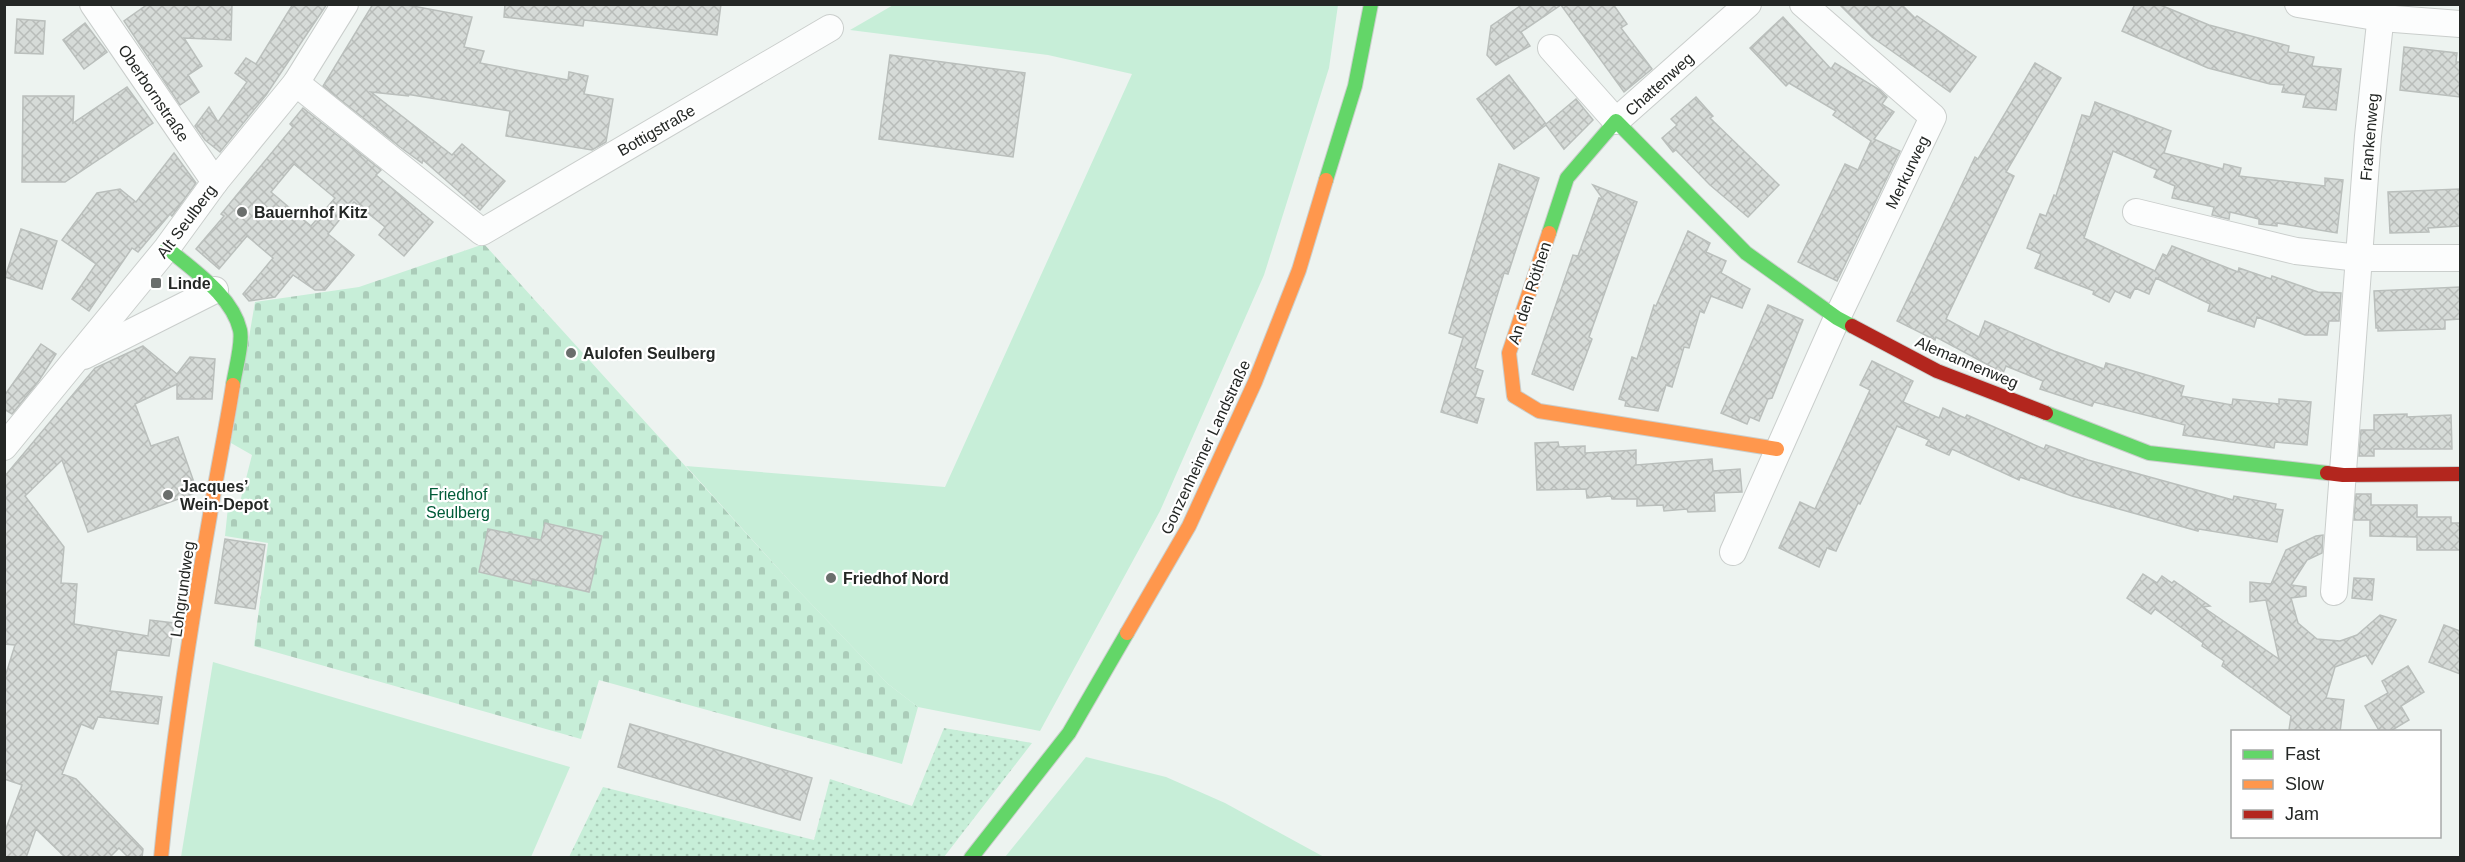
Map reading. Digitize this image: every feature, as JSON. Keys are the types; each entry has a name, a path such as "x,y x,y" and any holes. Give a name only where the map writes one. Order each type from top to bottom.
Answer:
{"street":[{"name":"Oberbornstraße","path":"93,4 215,182"},
{"name":"Alt Seulberg","path":"4,447 167,248 215,182 296,83 345,4"},
{"name":"Gonzenheimer Landstraße","path":"971,858 1069,733 1189,526 1255,382 1299,270 1355,86 1371,4"},
{"name":"Chattenweg","path":"1551,48 1616,122 1748,4"},
{"name":"Merkurweg","path":"1803,4 1933,117 1837,318"},
{"path":"2298,4 2382,11 2460,24"},
{"name":"Frankenweg","path":"2334,592 2368,136 2382,11"},
{"name":"Bottigstraße","path":"296,83 482,232 830,28"},
{"name":"Alemannenweg","path":"1616,122 1746,253 1837,318 1937,371 2150,453 2343,476"},
{"name":"An den Röthen","path":"1616,122 1567,178 1509,353 1514,396 1539,411 1777,449"},
{"path":"2136,212 2296,251 2359,258 2460,258"},
{"name":"Lohgrundweg","path":"161,858 169,776 241,332 233,311 215,290 167,248"},
{"name":"Alt Seulberg","path":"75,360 215,290"},
{"path":"1733,552 1837,318"},
{"path":"2343,476 2460,474"}],"green space":[{"path":"895,4 1338,5 1329,68 1264,275 1160,511 1040,731 918,707 888,684 794,586 686,466 945,487 1132,74 1048,55 850,30"},
{"name":"Friedhof Seulberg","path":"484,244 794,586 888,684 918,707 902,764 599,680 581,739 254,646 268,543 225,536 228,507 238,510 252,455 231,443 255,302 359,287"},
{"path":"213,662 570,767 531,857 181,857"},
{"path":"944,728 1032,743 944,857 569,857 603,787 814,840 830,779 912,806"},
{"path":"1086,757 1166,777 1225,803 1324,857 1005,857"}],"building":[{"path":"148,4 232,4 231,40 184,38 202,66 188,75 199,92 180,105 124,21"},
{"path":"293,4 327,4 266,95 220,152 205,140 195,126 209,107 218,122 247,82 235,73 246,58 256,64"},
{"path":"373,4 402,4 472,17 464,47 484,51 480,63 568,80 569,72 588,76 584,94 613,99 606,142 592,150 506,136 510,111 406,94 409,96 371,92 452,155 462,144 505,181 480,210 423,160 422,163 400,147 323,86"},
{"path":"505,4 721,4 717,35 584,20 583,26 504,17"},
{"path":"1523,4 1613,4 1627,24 1621,28 1652,69 1624,92 1561,5 1521,32 1530,46 1496,65 1487,55 1491,26"},
{"path":"1839,4 1901,4 1915,18 1917,16 1976,57 1950,92 1872,37"},
{"path":"2135,4 2158,4 2209,25 2289,46 2288,52 2314,57 2312,66 2341,69 2336,110 2303,107 2306,95 2282,92 2284,85 2270,84 2208,68 2122,31"},
{"path":"1783,17 1831,69 1835,63 1880,90 1887,97 1882,104 1894,112 1874,139 1900,151 1837,281 1798,262 1845,164 1858,170 1871,141 1833,115 1836,111 1789,83 1786,86 1750,48"},
{"path":"17,19 45,21 43,54 15,53"},
{"path":"85,23 107,52 84,69 63,40"},
{"path":"2404,47 2457,53 2456,62 2460,62 2460,97 2400,90"},
{"path":"890,55 1025,73 1013,157 879,139"},
{"path":"2035,63 2061,78 2006,172 2014,176 1946,319 1979,337 1985,321 2054,351 2104,369 2106,363 2184,386 2181,396 2232,405 2233,399 2279,404 2279,399 2311,402 2307,445 2275,442 2274,448 2183,435 2185,425 2094,402 2092,406 2040,389 2043,381 2006,366 2003,373 1936,337 1935,340 1897,321 1975,157 1978,159"},
{"path":"1509,75 1546,124 1576,99 1593,120 1564,149 1546,125 1514,149 1477,99"},
{"path":"127,87 153,123 65,182 22,182 23,96 74,96 73,123"},
{"path":"1696,97 1713,116 1710,118 1779,185 1748,217 1710,185 1676,150 1673,152 1662,138 1677,125 1671,119"},
{"path":"2095,102 2171,131 2164,153 2223,169 2224,164 2241,168 2239,176 2325,186 2325,178 2343,180 2337,233 2277,223 2277,226 2259,224 2259,219 2230,212 2229,219 2212,215 2214,207 2172,198 2175,186 2154,177 2157,170 2113,151 2084,238 2155,271 2163,254 2167,256 2172,246 2238,272 2239,268 2271,279 2272,276 2318,292 2341,293 2339,321 2329,321 2327,335 2305,335 2257,317 2254,327 2208,311 2210,304 2156,278 2149,294 2135,288 2130,298 2115,291 2109,302 2093,294 2094,291 2035,268 2041,254 2027,248 2040,214 2046,216 2054,195 2056,196 2082,115 2090,117"},
{"path":"303,108 381,170 376,175 433,222 404,256 379,235 385,227 354,202 328,234 354,255 325,290 315,290 293,275 275,297 249,301 243,294 273,258 247,236 219,269 196,249 224,216 221,214 293,127 290,124","holes":["294,164 335,198 311,226 271,192"]},
{"path":"174,153 196,183 172,216 170,214 138,252 132,248 89,311 72,299 96,264 62,240 97,193 120,189 136,202"},
{"path":"1499,164 1539,178 1508,274 1504,273 1475,368 1483,371 1475,397 1484,399 1477,423 1441,412 1463,338 1449,333"},
{"path":"1593,185 1637,202 1589,337 1592,339 1573,390 1532,374 1573,255 1578,256 1599,198 1603,199"},
{"path":"2460,189 2460,226 2428,228 2429,232 2390,233 2388,192"},
{"path":"21,229 57,241 42,289 5,277"},
{"path":"1688,231 1710,243 1706,252 1726,261 1721,273 1750,289 1742,308 1711,296 1704,313 1700,311 1689,348 1684,347 1672,387 1666,385 1658,411 1625,406 1626,401 1619,399 1632,357 1637,359 1654,305 1656,306"},
{"path":"2460,287 2460,319 2445,320 2445,329 2378,331 2376,328 2374,291"},
{"path":"1768,305 1803,320 1772,398 1768,399 1759,421 1750,417 1747,424 1721,413"},
{"path":"41,344 56,354 38,382 12,414 4,409 4,396"},
{"path":"143,346 177,374 190,357 215,359 212,399 177,399 177,384 135,404 151,446 178,437 196,488 195,493 88,532 62,460 25,496 64,547 61,583 77,584 74,624 148,636 150,620 174,623 169,656 117,650 110,691 162,697 158,724 98,717 93,729 81,724 62,774 76,779 143,849 142,858 129,858 119,848 109,858 66,858 36,829 26,858 4,858 4,834 22,785 4,779 4,680 15,645 4,644 4,477 95,368"},
{"path":"1872,361 1913,381 1903,402 1939,418 1943,408 1965,418 1967,415 2044,449 2046,445 2088,460 2233,500 2234,496 2276,504 2275,509 2283,510 2277,542 2199,529 2198,531 2072,496 2020,477 2019,480 1952,449 1949,455 1926,445 1929,440 1897,426 1836,551 1827,548 1819,567 1779,548 1800,502 1815,509 1870,390 1860,385"},
{"path":"2407,414 2407,417 2451,415 2452,449 2374,449 2374,456 2359,456 2361,430 2374,430 2374,415"},
{"path":"1558,442 1559,447 1585,446 1585,453 1636,450 1636,465 1712,459 1713,471 1740,469 1742,492 1714,493 1715,511 1688,512 1687,509 1664,511 1663,505 1637,506 1637,499 1612,499 1611,496 1587,498 1586,489 1537,490 1535,443"},
{"path":"2356,494 2371,494 2371,505 2417,505 2417,517 2451,517 2451,523 2460,523 2460,550 2417,550 2417,537 2370,536 2370,520 2354,520"},
{"path":"545,523 602,536 589,592 532,579 531,584 479,572 488,529 541,540"},
{"path":"2323,535 2322,553 2307,560 2291,585 2306,587 2306,596 2291,598 2298,623 2317,639 2340,641 2357,635 2380,615 2396,620 2372,664 2366,655 2335,667 2326,698 2344,700 2340,730 2289,730 2291,716 2222,666 2224,661 2202,646 2203,643 2155,609 2151,614 2127,598 2143,574 2157,583 2162,576 2172,583 2174,581 2210,606 2203,607 2279,659 2266,600 2250,602 2250,582 2271,584 2286,550"},
{"path":"225,539 265,545 255,609 215,603"},
{"path":"2354,578 2374,579 2372,600 2352,598"},
{"path":"2444,625 2460,631 2460,674 2429,662"},
{"path":"2408,666 2424,692 2401,706 2409,720 2392,730 2379,730 2365,706 2388,693 2382,681"},
{"path":"630,724 812,778 800,820 618,767"}],"traffic: fast":[{"path":"1326,180 1355,86 1371,4"},
{"path":"1549,233 1567,178 1616,121 1746,253 1837,318 1852,326"},
{"path":"167,248 210,284 236,317 240,330 240,342 233,385"},
{"path":"2046,413 2149,453 2327,473"},
{"path":"971,858 1069,733 1127,633"}],"traffic: slow":[{"path":"1127,633 1189,526 1255,382 1299,270 1326,180"},
{"path":"1549,233 1509,353 1514,396 1539,411 1777,449"},
{"path":"161,858 170,772 189,643 233,385"}],"traffic: jam":[{"path":"1852,326 1937,371 2046,413"},
{"path":"2327,473 2343,475 2460,474"}],"place":[{"name":"Bauernhof Kitz","path":"242,212"},
{"name":"Linde","path":"156,283"},
{"name":"Aulofen Seulberg","path":"571,353"},
{"name":"Jacques’ Wein-Depot","path":"168,495"},
{"name":"Friedhof Nord","path":"831,578"}]}
